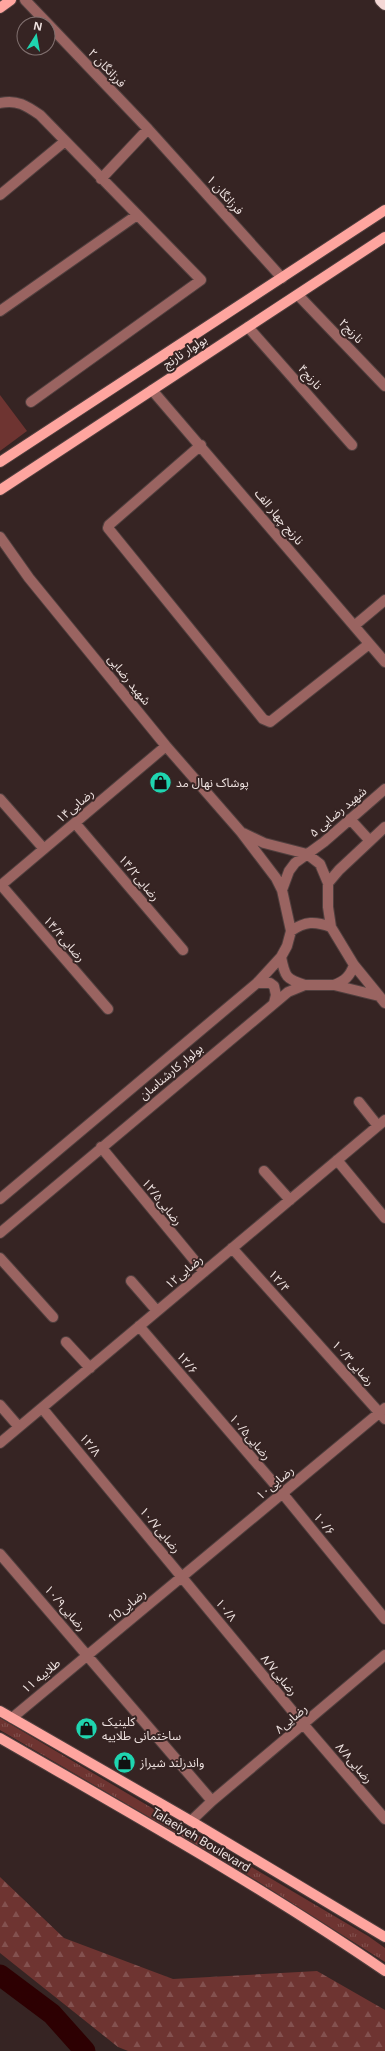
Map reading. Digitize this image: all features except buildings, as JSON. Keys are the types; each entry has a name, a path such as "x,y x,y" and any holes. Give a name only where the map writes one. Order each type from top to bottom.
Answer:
{"highway":[{"path":"381,0 385,4"}],"main road":[{"path":"0,8 11,0"},
{"name":"بولوار نارنج","path":"0,462 385,210"},
{"name":"بولوار نارنج","path":"0,490 385,237"},
{"name":"Talaeiyeh Boulevard","path":"0,1711 191,1821 385,1937"},
{"name":"Talaeiyeh Boulevard","path":"0,1738 180,1842 344,1943 385,1971"}],"street":[{"name":"فرزانگان ۲","path":"25,0 40,16"},
{"name":"فرزانگان ۲","path":"56,32 148,129"},
{"path":"0,103 15,101 26,105 40,116 201,280 30,402"},
{"path":"101,179 148,129"},
{"name":"فرزانگان ۱","path":"148,129 282,278"},
{"path":"0,196 64,142"},
{"path":"0,311 137,215"},
{"name":"نارنج۲","path":"298,295 385,386"},
{"name":"نارنج۴","path":"248,327 352,445"},
{"name":"نارنج چهار الف","path":"152,390 201,445 385,662"},
{"path":"201,445 109,525 108,528 263,719 270,722 369,644"},
{"name":"شهید رضایی","path":"0,539 29,578 166,746 241,832 276,878 282,890"},
{"path":"354,626 385,600"},
{"name":"رضایی۱۴","path":"0,886 166,746"},
{"name":"شهید رضایی ۵","path":"282,890 289,871 307,854 324,842 385,789"},
{"path":"0,799 44,849"},
{"path":"350,819 370,841"},
{"name":"رضایی۱۴/۲","path":"75,823 183,950"},
{"name":"شهید رضایی","path":"241,832 264,843 307,854 320,864 328,883 328,907 331,927 354,965 382,999"},
{"path":"328,883 339,870 370,841 383,834"},
{"name":"رضایی۱۴/۴","path":"0,886 108,1009"},
{"path":"282,890 291,931 300,924 310,921 331,927"},
{"name":"بولوار کارشناسان","path":"0,1199 257,984 281,957 287,946 291,931"},
{"path":"281,957 286,977 291,981 305,985"},
{"path":"334,985 344,981 349,976 354,965"},
{"path":"257,984 270,983 274,986 276,995 274,1003"},
{"name":"بولوار کارشناسان","path":"0,1233 288,992 305,985 334,985 382,999"},
{"path":"358,1102 381,1123"},
{"name":"رضایی۱۲","path":"0,1443 381,1123"},
{"name":"رضایی۱۲/۵","path":"101,1147 204,1272"},
{"path":"337,1160 385,1218"},
{"path":"264,1171 290,1200"},
{"name":"۱۲/۴","path":"232,1248 306,1330"},
{"path":"0,1258 53,1317"},
{"path":"132,1281 157,1311"},
{"name":"۱۲/۶","path":"139,1326 214,1416"},
{"name":"رضایی۱۰/۳","path":"306,1330 383,1413"},
{"path":"66,1342 90,1368"},
{"path":"0,1405 19,1427"},
{"name":"۱۲/۸","path":"42,1408 118,1500"},
{"name":"رضایی۱۰","path":"182,1578 383,1413"},
{"name":"رضایی۱۰/۵","path":"214,1416 283,1494"},
{"name":"۱۰/۶","path":"283,1494 385,1619"},
{"name":"رضایی۱۰/۷","path":"118,1500 182,1578"},
{"name":"رضایی۱۰/۹","path":"0,1554 212,1801"},
{"name":"رضایی10","path":"88,1655 182,1578"},
{"name":"۱۰/۸","path":"182,1578 249,1659"},
{"name":"طلاییه ۱۱","path":"12,1718 88,1655"},
{"name":"رضایی۸","path":"191,1821 212,1801 304,1725 385,1655"},
{"name":"رضایی۸/۷","path":"249,1659 304,1725"},
{"name":"رضایی۸/۸","path":"304,1725 385,1819"}],"green space":[{"path":"0,395 27,431 0,451"},
{"path":"0,1718 368,1936 385,1948 385,1962 238,1869 0,1730"},
{"path":"0,1877 64,1938 173,1979 317,1971 385,2010 385,2051 128,2051 118,2047 0,1953"}],"waterway":[{"path":"0,1975 52,2014 85,2051"}],"place":[{"name":"پوشاک نهال مد","path":"161,783"},
{"name":"کلینیک ساختمانی طلاییه","path":"87,1729"},
{"name":"واندرلند شیراز","path":"125,1763"}]}
